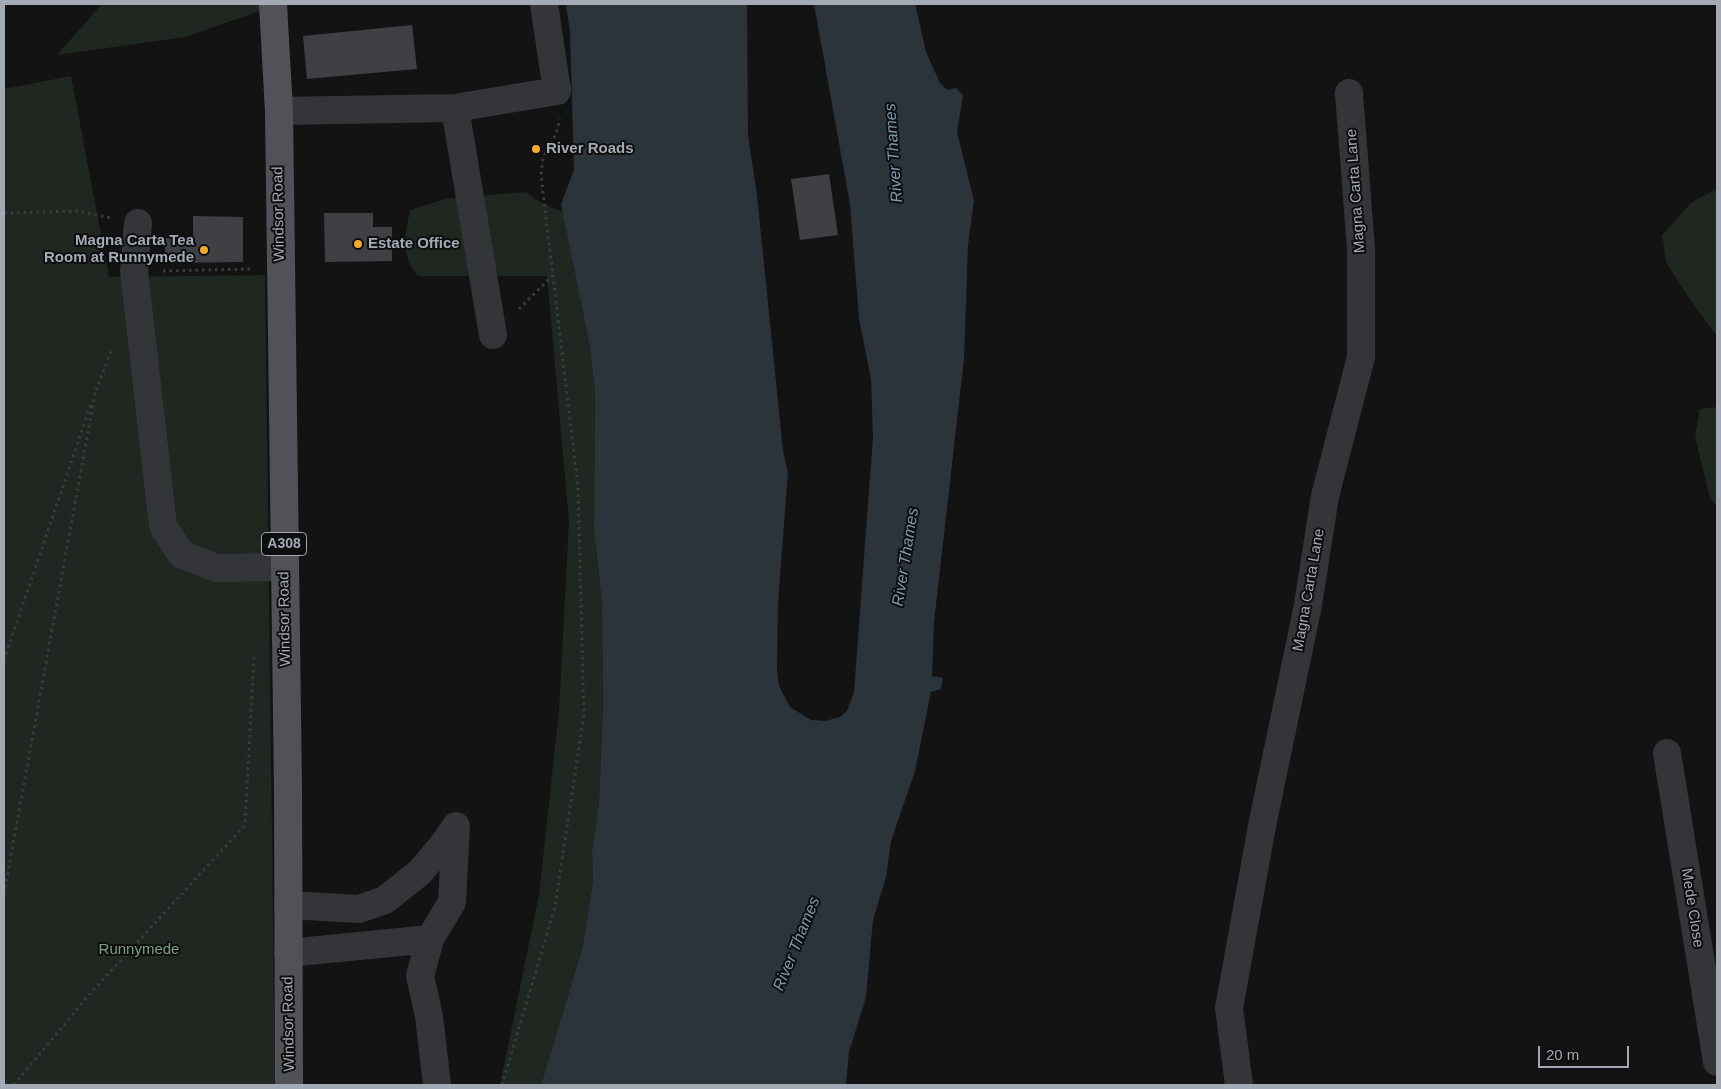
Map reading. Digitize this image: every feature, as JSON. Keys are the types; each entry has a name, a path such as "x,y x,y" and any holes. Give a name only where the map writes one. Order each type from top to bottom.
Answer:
{"main road":[{"name":"Windsor Road","path":"273,4 278,111 289,1085"}],"street":[{"path":"278,111 455,108 557,91 544,4"},
{"name":"Magna Carta Lane","path":"1239,1085 1230,1008 1262,826 1308,605 1325,496 1361,357 1361,249 1349,93"},
{"path":"455,108 493,335"},
{"path":"138,223 134,271 163,526 182,554 216,568 284,567"},
{"name":"Mede Close","path":"1667,753 1717,1062"},
{"path":"288,905 359,909 385,900 420,872 456,826 452,902 430,939 420,976 429,1016 437,1085"},
{"path":"288,953 430,939"}],"path":[{"path":"502,1085 555,908 584,714 578,488 541,175 544,158 556,134 561,115 557,91"},
{"path":"4,213 77,211 138,223"},
{"path":"134,271 280,268"},
{"path":"493,335 554,274"},
{"path":"4,660 96,388 114,343"},
{"path":"4,894 96,388"},
{"path":"14,1085 88,996 245,824 255,646"}],"green space":[{"path":"102,4 259,4 260,11 185,37 57,55"},
{"name":"Runnymede","path":"71,76 109,277 265,275 275,1085 4,1085 4,89"},
{"path":"1717,189 1717,336 1691,301 1666,262 1662,235 1692,202"},
{"path":"526,192 538,201 563,212 590,347 595,392 594,529 602,604 603,709 599,801 592,852 593,881 583,946 541,1085 500,1085 539,895 559,711 569,522 547,276 418,276 408,260 405,244 410,210 445,199"},
{"path":"1717,407 1717,507 1710,498 1695,436 1700,409"}],"water":[{"name":"River Thames","path":"566,4 747,4 748,135 757,195 783,451 788,472 778,603 777,669 779,686 790,707 811,720 825,721 840,717 847,711 854,692 873,437 871,379 859,319 850,204 814,4 915,4 926,52 940,83 947,90 956,88 963,95 957,132 974,201 968,245 964,359 934,622 932,676 943,678 941,689 931,692 915,771 891,841 886,877 873,920 866,997 849,1052 846,1085 541,1085 583,946 593,881 592,852 599,801 603,709 602,604 594,529 595,392 590,347 561,204 574,170 570,32"}],"building":[{"path":"412,25 417,69 307,79 303,36"},
{"path":"829,174 838,235 800,240 791,179"},
{"name":"Estate Office","path":"324,213 373,213 373,227 392,227 392,261 325,262"},
{"name":"Magna Carta Tea Room at Runnymede","path":"193,216 243,217 243,262 165,263 165,238 193,238"}],"place":[{"name":"River Roads","path":"536,149"},
{"name":"Estate Office","path":"358,244"},
{"name":"Magna Carta Tea Room at Runnymede","path":"204,250"}]}
